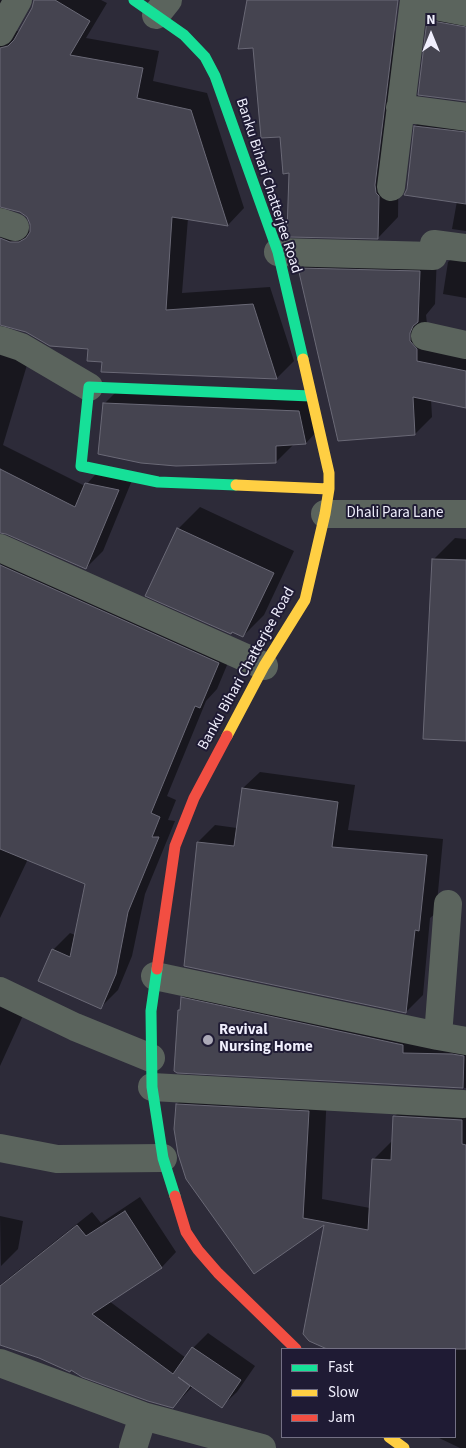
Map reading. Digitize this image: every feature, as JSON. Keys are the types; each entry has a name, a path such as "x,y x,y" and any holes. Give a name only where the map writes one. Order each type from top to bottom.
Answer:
{"main road":[{"name":"Banku Bihari Chatterjee Road","path":"134,0 162,8 205,57 215,76 278,252 329,473 327,502 305,600 264,666 194,798 177,839 151,1010 152,1086 163,1158 186,1232 218,1274 295,1348"},
{"path":"312,396 89,387 81,466 158,482 327,502"},
{"path":"390,1438 404,1448"}],"street":[{"path":"0,32 18,0"},
{"path":"391,187 400,108 416,0 425,4 466,12"},
{"path":"400,108 466,117"},
{"path":"278,252 433,256 434,244 466,248"},
{"path":"425,336 466,345"},
{"path":"0,340 20,347 89,387"},
{"name":"Dhali Para Lane","path":"327,502 466,514"},
{"path":"0,548 264,666"},
{"path":"438,1036 448,904"},
{"path":"155,976 466,1041"},
{"path":"0,991 75,1027 151,1058"},
{"path":"152,1086 463,1104"},
{"path":"0,1148 57,1159 163,1158"},
{"path":"0,1362 143,1416 262,1448"},
{"path":"132,1448 143,1416"}],"building":[{"path":"34,0 55,0 90,21 70,55 143,68 137,98 191,110 228,226 172,217 166,310 253,304 277,379 101,372 102,362 87,361 88,349 50,346 26,332 0,325 0,238 10,242 19,242 26,238 30,232 30,224 27,217 20,212 0,207 0,48 8,46 14,40 32,8"},
{"path":"247,0 398,0 375,185 376,193 379,196 378,239 289,237 287,232 289,173 283,174 280,137 261,138 253,48 238,49"},
{"path":"427,20 466,27 466,101 418,95"},
{"path":"414,126 466,132 466,204 404,195 407,189"},
{"path":"298,268 420,271 418,322 413,326 410,333 410,341 417,349 417,361 466,371 466,408 413,397 415,435 338,441"},
{"path":"103,403 299,411 306,444 276,446 276,463 176,466 141,463 98,454"},
{"path":"0,469 75,507 85,483 119,490 86,569 0,533"},
{"path":"177,528 274,573 243,637 232,632 231,634 145,596"},
{"path":"432,559 466,560 466,741 423,739"},
{"path":"0,565 219,663 200,708 195,706 151,813 160,817 152,837 159,837 128,912 116,974 101,1009 38,981 52,949 70,957 85,884 0,849"},
{"path":"242,788 338,802 332,847 427,855 419,931 415,930 406,1013 184,966 197,842 234,846"},
{"path":"181,997 403,1045 403,1053 464,1056 463,1088 177,1073 174,1071 178,1010 180,1010"},
{"path":"176,1104 309,1111 303,1218 368,1230 372,1159 391,1160 393,1116 462,1120 462,1144 466,1145 466,1349 325,1348 309,1341 303,1334 324,1225 254,1274 186,1179 178,1154 174,1129"},
{"path":"125,1211 162,1268 92,1314 173,1374 192,1347 241,1380 222,1408 178,1377 190,1386 173,1408 82,1377 71,1370 70,1372 39,1358 0,1345 0,1286 77,1225 86,1236"}],"traffic: fast":[{"path":"134,0 184,35 205,57 215,76 278,252 303,359"},
{"path":"236,485 158,482 81,466 89,387 311,396"},
{"path":"157,969 151,1011 152,1087 163,1158 175,1196"}],"traffic: slow":[{"path":"227,736 264,666 305,600 325,514 329,489 329,473 303,359"},
{"path":"236,485 329,489"},
{"path":"390,1438 404,1448"}],"traffic: jam":[{"path":"157,969 175,846 194,798 227,736"},
{"path":"175,1196 186,1232 198,1250 218,1273 295,1348"}],"place":[{"name":"Revival Nursing Home","path":"208,1040"}]}
